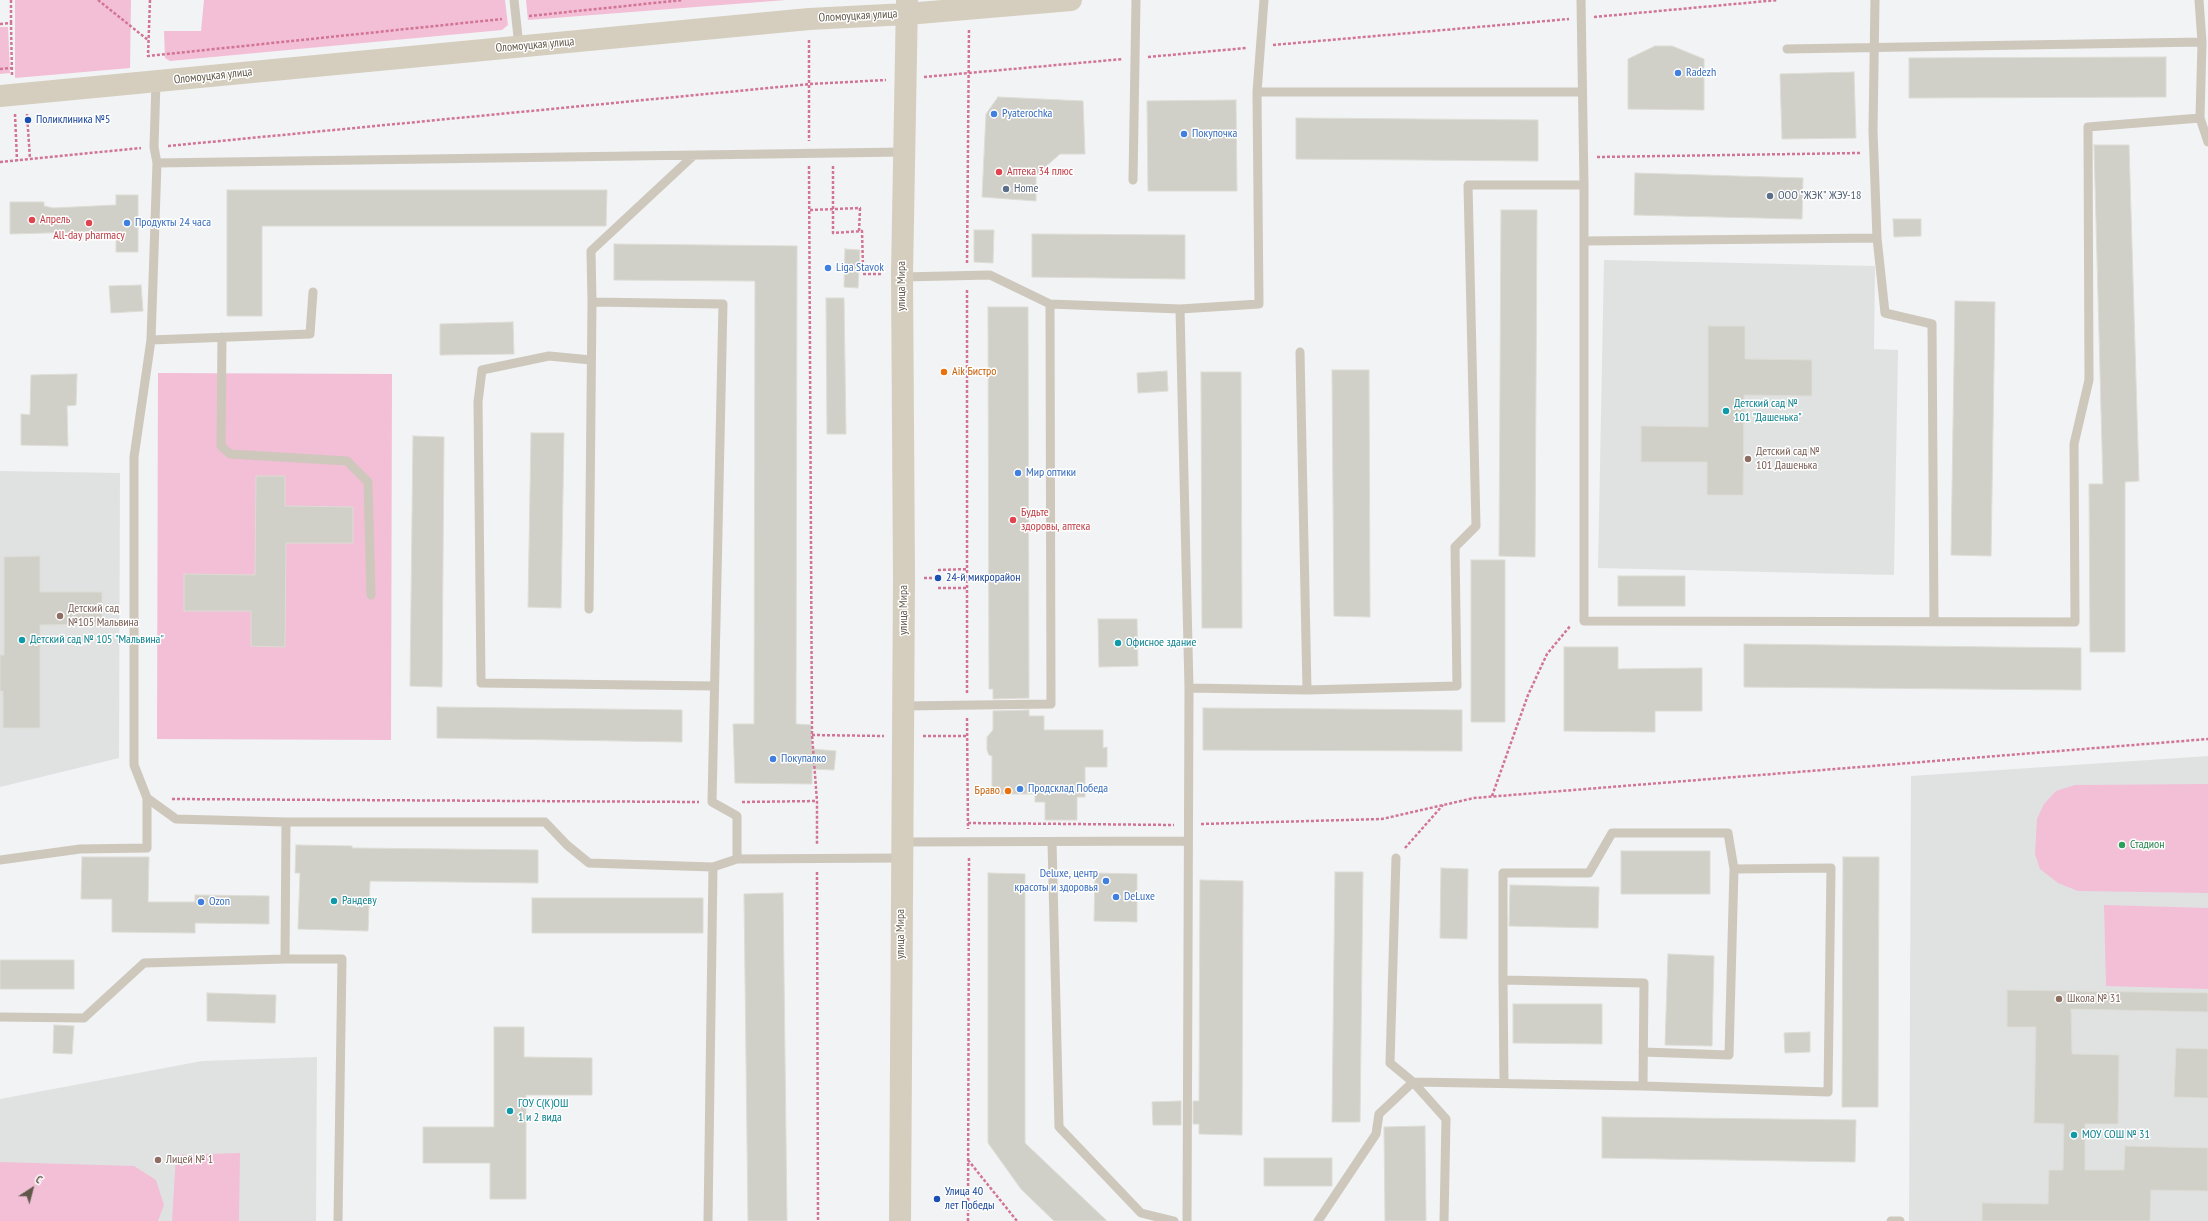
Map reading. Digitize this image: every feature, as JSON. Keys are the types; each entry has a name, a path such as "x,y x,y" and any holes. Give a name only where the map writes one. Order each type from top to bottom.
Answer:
{"street":[{"name":"Оломоуцкая улица","path":"0,96 809,19 907,7 970,8 1071,0"},
{"name":"улица Мира","path":"900,1221 901,850 904,706 902,277 903,152 907,7"}],"lane":[{"path":"514,0 519,46"},
{"path":"1133,180 1136,0"},
{"path":"902,277 990,275 1050,304 1180,308 1259,304 1257,92 1264,0"},
{"path":"1581,0 1582,157 1584,185 1584,621 1934,620 2074,622 2074,444 2089,380 2088,127 2200,118"},
{"path":"1875,0 1873,131 1877,238 1885,313 1932,324 1934,620"},
{"path":"2199,0 2202,42 2200,118 2208,142"},
{"path":"1787,49 2202,42"},
{"path":"0,860 80,848 147,848 147,798 134,766 134,457 151,340 157,163 154,147 156,82"},
{"path":"1257,92 1581,92"},
{"path":"157,163 903,152"},
{"path":"589,609 592,302 591,251 693,156"},
{"path":"1189,688 1307,690 1458,686 1455,547 1476,526 1468,185 1584,185"},
{"path":"1584,241 1877,238"},
{"path":"151,340 310,334 313,292"},
{"path":"592,302 723,304 712,802 737,816 738,858"},
{"path":"904,706 1051,704 1050,304"},
{"path":"1180,308 1189,688 1187,841 1187,1221"},
{"path":"222,337 221,446 230,454 347,461 368,482 371,595"},
{"path":"1300,352 1307,690"},
{"path":"591,360 549,356 482,370 478,402 481,683 714,686"},
{"path":"147,798 176,819 286,822 545,822 567,845 590,863 713,868 738,858 818,858 969,843 1187,841"},
{"path":"285,960 286,822"},
{"path":"1504,1083 1503,873 1589,873 1612,832 1728,833 1734,869 1729,1055 1643,1052"},
{"path":"1052,842 1059,1127 1141,1213 1174,1221"},
{"path":"1396,858 1390,1063 1413,1082 1446,1119 1444,1221"},
{"path":"708,1221 713,868"},
{"path":"1318,1221 1376,1134 1378,1114 1413,1082 1643,1086 1828,1092 1831,868 1734,869"},
{"path":"0,1017 84,1018 144,963 342,959 338,1221"},
{"path":"1503,980 1644,983 1643,1086"},
{"path":"1891,1221 1900,1221"}],"path":[{"path":"11,0 12,76"},
{"path":"98,0 148,40"},
{"path":"150,0 148,56 683,0"},
{"path":"0,162 810,84 967,73 1778,0"},
{"path":"968,1221 969,843 967,704 967,73 970,8"},
{"path":"809,19 812,735 817,801 818,858 818,1221"},
{"path":"0,24 11,23"},
{"path":"0,69 12,68"},
{"path":"14,113 17,161"},
{"path":"28,120 30,160"},
{"path":"1582,157 1874,153"},
{"path":"834,154 833,233 862,231 863,267"},
{"path":"810,210 860,208 859,232"},
{"path":"938,570 967,569"},
{"path":"938,588 967,588"},
{"path":"1492,796 1528,695 1547,654 1585,609"},
{"path":"968,823 1188,825 1382,819 1474,798 1492,796 2208,739"},
{"path":"147,798 712,802 817,801"},
{"path":"1396,858 1444,805"},
{"path":"968,1159 1017,1221"}],"shaded area":[{"path":"15,0 131,0 130,68 15,78"},
{"path":"204,0 505,0 508,25 502,30 170,61 165,58 164,31 201,31"},
{"path":"526,0 786,0 528,20"},
{"path":"0,27 8,27 10,73 0,74"},
{"name":"Детский сад № 101 Дашенька","path":"1604,260 1875,266 1874,349 1898,350 1894,575 1598,568"},
{"path":"158,373 392,374 391,740 157,739"},
{"name":"Детский сад №105 Мальвина","path":"0,471 120,473 119,758 0,787"},
{"name":"Школа № 31","path":"2208,756 2208,1221 1909,1221 1911,776"},
{"name":"Стадион","path":"2208,784 2208,893 2078,891 2058,883 2040,869 2035,854 2037,819 2044,804 2056,791 2075,785"},
{"path":"2104,905 2208,908 2208,989 2106,986"},
{"name":"Лицей № 1","path":"317,1057 316,1221 0,1221 0,1099 202,1061"},
{"path":"240,1153 239,1221 172,1221 176,1155"},
{"path":"0,1162 134,1166 156,1180 164,1205 158,1221 0,1221"}],"building":[{"path":"1655,46 1672,46 1704,59 1704,110 1628,109 1628,59"},
{"path":"2166,57 2166,97 1909,98 1909,58"},
{"path":"1854,72 1856,138 1782,139 1780,74"},
{"path":"998,97 1083,101 1085,154 1060,154 1036,175 1036,201 982,197 986,114"},
{"path":"1236,100 1237,191 1148,191 1147,101"},
{"path":"1296,118 1538,120 1538,161 1296,159"},
{"path":"2094,145 2129,145 2139,481 2125,482 2125,652 2090,652 2089,484 2103,484"},
{"path":"1635,173 1803,178 1802,219 1634,215"},
{"path":"227,190 607,190 606,226 262,226 262,316 227,316"},
{"path":"116,195 138,195 138,252 116,252 116,231 10,234 10,202 44,202 44,206 53,208 116,205"},
{"path":"1501,210 1537,210 1535,557 1499,556"},
{"path":"1893,219 1921,219 1921,236 1894,237"},
{"path":"974,230 994,230 993,263 974,262"},
{"path":"1032,234 1185,235 1185,279 1032,277"},
{"path":"614,244 797,246 796,724 811,725 812,749 836,751 834,770 812,769 812,784 735,783 733,724 754,724 755,281 614,280"},
{"path":"845,249 860,250 858,288 844,287"},
{"path":"141,285 143,311 111,313 109,286"},
{"path":"826,298 844,298 846,434 827,434"},
{"path":"1955,301 1995,302 1991,556 1951,555"},
{"path":"988,307 1028,307 1029,698 993,699 993,689 989,689"},
{"path":"513,322 514,354 440,355 440,324"},
{"name":"Детский сад № 101 \"Дашенька\"","path":"1708,326 1745,326 1745,359 1812,360 1812,396 1744,395 1743,495 1707,495 1707,462 1641,462 1641,426 1708,427"},
{"path":"1332,370 1369,370 1370,617 1334,616"},
{"path":"1167,371 1168,391 1138,393 1137,373"},
{"path":"1201,372 1241,372 1242,628 1202,628"},
{"path":"77,374 76,405 67,406 68,446 21,445 21,414 30,415 31,375"},
{"path":"531,433 564,433 561,608 528,607"},
{"path":"413,436 444,437 442,687 410,686"},
{"path":"256,476 285,476 285,506 353,507 353,543 286,543 285,647 251,646 251,611 184,611 184,574 255,575"},
{"name":"Детский сад № 105 \"Мальвина\"","path":"40,556 40,592 102,592 102,624 40,625 40,728 3,728 3,691 0,691 0,655 4,655 4,557"},
{"path":"1471,560 1505,560 1505,722 1471,722"},
{"path":"1618,576 1685,576 1685,606 1618,606"},
{"name":"Офисное здание","path":"1098,619 1137,619 1138,666 1099,667"},
{"path":"1744,644 2081,648 2081,690 1744,687"},
{"path":"1564,647 1618,647 1618,669 1702,668 1702,711 1655,711 1655,732 1564,731"},
{"path":"437,707 682,710 682,742 437,738"},
{"path":"1203,708 1462,710 1462,751 1203,750"},
{"path":"1029,710 1029,716 1044,716 1044,730 1103,730 1103,748 1107,747 1107,767 1085,767 1085,797 1077,797 1077,820 1045,820 1045,802 1035,802 1035,794 992,794 992,756 989,755 987,750 987,737 993,730 993,711"},
{"path":"296,845 352,846 352,848 538,850 538,883 370,881 368,931 298,929 300,873 295,873"},
{"path":"1621,851 1710,851 1710,894 1621,894"},
{"path":"82,857 149,857 148,902 195,902 195,895 269,896 269,924 195,923 195,933 112,932 112,899 81,899"},
{"path":"1843,857 1879,857 1878,1107 1842,1107"},
{"path":"1441,868 1468,869 1467,939 1440,938"},
{"path":"1335,872 1363,872 1360,1122 1332,1122"},
{"path":"988,873 1025,874 1025,1143 1107,1221 1054,1221 1021,1189 988,1143"},
{"name":"DeLuxe","path":"1095,873 1137,874 1137,922 1094,921"},
{"path":"1200,880 1243,881 1242,1135 1199,1134 1199,1124 1193,1124 1193,1101 1199,1101"},
{"path":"1510,885 1599,887 1598,928 1509,926"},
{"path":"783,893 787,1221 748,1221 744,894"},
{"path":"532,898 703,898 703,933 532,933"},
{"path":"1668,954 1714,956 1712,1046 1665,1045"},
{"path":"0,960 74,960 74,989 0,989"},
{"name":"МОУ СОШ № 31","path":"2007,990 2208,993 2208,1012 2071,1009 2072,1054 2119,1055 2118,1124 2085,1124 2085,1170 2124,1170 2125,1146 2208,1148 2208,1191 2151,1190 2150,1221 1982,1221 1982,1203 2048,1204 2049,1170 2063,1170 2064,1124 2034,1123 2036,1027 2007,1027"},
{"path":"207,993 276,995 275,1023 207,1021"},
{"path":"1513,1004 1602,1004 1602,1044 1513,1043"},
{"path":"54,1025 74,1026 72,1054 53,1053"},
{"name":"ГОУ С(К)ОШ 1 и 2 вида","path":"494,1027 524,1027 524,1057 592,1058 592,1095 526,1095 526,1199 490,1199 490,1163 423,1163 423,1127 494,1127"},
{"path":"1810,1032 1810,1052 1785,1053 1784,1033"},
{"path":"2176,1048 2208,1049 2208,1098 2174,1097"},
{"path":"1181,1101 1181,1125 1153,1125 1152,1102"},
{"path":"1602,1117 1856,1120 1855,1162 1602,1158"},
{"path":"1425,1126 1426,1221 1385,1221 1384,1127"},
{"path":"1264,1158 1332,1158 1332,1186 1264,1186"}],"place":[{"name":"Radezh","path":"1678,73"},
{"name":"Pyaterochka","path":"994,114"},
{"name":"Поликлиника №5","path":"28,120"},
{"name":"Покупочка","path":"1184,134"},
{"name":"Аптека 34 плюс","path":"999,172"},
{"name":"Home","path":"1006,189"},
{"name":"ООО \"ЖЭК\" ЖЭУ-18","path":"1770,196"},
{"name":"Апрель","path":"32,220"},
{"name":"All-day pharmacy","path":"89,223"},
{"name":"Продукты 24 часа","path":"127,223"},
{"name":"Liga Stavok","path":"828,268"},
{"name":"Aik Бистро","path":"944,372"},
{"name":"Детский сад № 101 \"Дашенька\"","path":"1726,411"},
{"name":"Детский сад № 101 Дашенька","path":"1748,459"},
{"name":"Мир оптики","path":"1018,473"},
{"name":"Будьте здоровы, аптека","path":"1013,520"},
{"name":"24-й микрорайон","path":"938,578"},
{"name":"Детский сад №105 Мальвина","path":"60,616"},
{"name":"Детский сад № 105 \"Мальвина\"","path":"22,640"},
{"name":"Офисное здание","path":"1118,643"},
{"name":"Покупалко","path":"773,759"},
{"name":"Продсклад Победа","path":"1020,789"},
{"name":"Браво","path":"1008,791"},
{"name":"Стадион","path":"2122,845"},
{"name":"Deluxe, центр красоты и здоровья","path":"1106,881"},
{"name":"DeLuxe","path":"1116,897"},
{"name":"Рандеву","path":"334,901"},
{"name":"Ozon","path":"201,902"},
{"name":"Школа № 31","path":"2059,999"},
{"name":"ГОУ С(К)ОШ 1 и 2 вида","path":"510,1111"},
{"name":"МОУ СОШ № 31","path":"2074,1135"},
{"name":"Лицей № 1","path":"158,1160"},
{"name":"Улица 40 лет Победы","path":"937,1199"}]}
